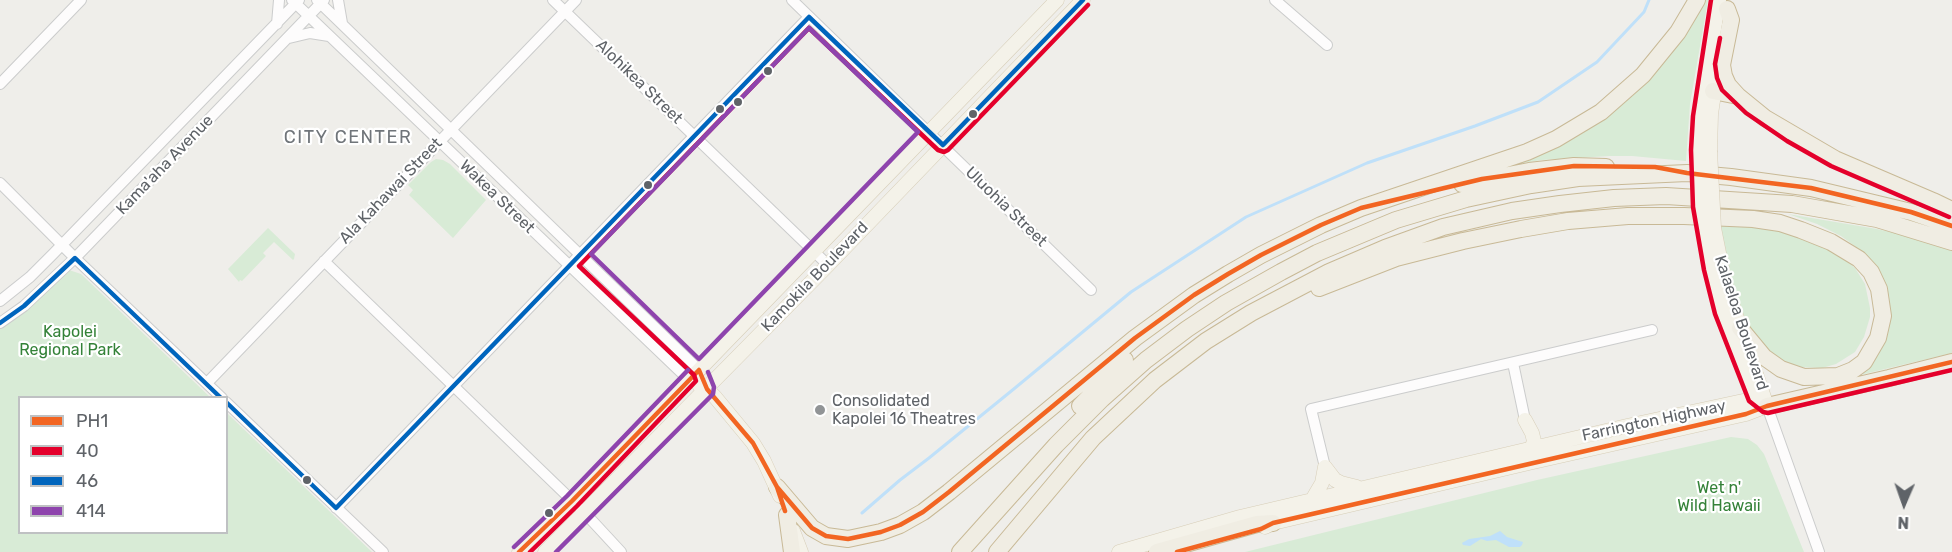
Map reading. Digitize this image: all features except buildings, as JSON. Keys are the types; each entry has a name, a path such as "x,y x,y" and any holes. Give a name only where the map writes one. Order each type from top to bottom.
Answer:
{"highway":[{"path":"777,487 812,528 826,536 848,539 900,525 924,512 1135,338 1194,295 1261,255 1361,208 1527,152 1581,125 1601,112 1643,75 1678,32 1697,0"},
{"path":"1725,3 1731,20 1722,65 1728,85 1738,96 1765,118 1835,159 1952,210"},
{"path":"1713,92 1738,96"},
{"path":"1361,208 1482,179 1552,169 1574,166 1655,167 1811,188 1911,212 1952,226"},
{"path":"959,552 1056,445 1137,368 1187,328 1281,272 1396,220 1466,199 1578,178 1687,173"},
{"path":"997,552 1093,438 1155,380 1206,341 1251,313 1329,272 1443,227 1512,211 1560,204 1614,198 1666,196 1792,204 1877,219 1952,242"},
{"path":"1251,313 1396,258 1463,241 1568,221 1628,216 1694,216 1780,223 1831,242 1859,259 1871,272 1879,289 1883,316 1878,338 1864,362 1853,370 1838,376 1804,377 1781,369 1764,357 1740,328"},
{"path":"959,552 996,502 1115,369 1141,345 1261,255"},
{"path":"1767,406 1952,362"},
{"path":"787,515 792,552"},
{"path":"1157,552 1257,524 1273,523"}],"main road":[{"name":"Kamokila Boulevard","path":"519,552 572,501 1057,0"},
{"name":"Kamokila Boulevard","path":"545,552 828,265 1083,0"},
{"name":"Kalaeloa Boulevard","path":"1704,151 1725,3"},
{"name":"Kalaeloa Boulevard","path":"1725,3 1702,100 1711,269 1722,312 1755,397 1767,406"},
{"name":"Kalaeloa Boulevard","path":"1708,228 1767,406"},
{"path":"1718,406 1731,400 1741,383 1734,344"},
{"name":"Wakea Street","path":"694,375 753,443 777,487 801,552"},
{"name":"Farrington Highway","path":"1119,552 1240,517 1508,453 1743,401 1767,406"},
{"name":"Farrington Highway","path":"1177,552 1261,529 1273,523 1746,414 1767,406"},
{"path":"1516,466 1526,459 1533,448 1532,433 1525,420"},
{"path":"1508,453 1522,439 1525,420"},
{"path":"1532,433 1563,441"},
{"path":"1325,468 1335,480 1362,488"},
{"path":"1312,500 1322,483 1325,468"}],"street":[{"path":"0,84 81,0"},
{"path":"277,24 279,0"},
{"path":"338,0 342,23"},
{"name":"Alohikea Street","path":"553,0 828,265"},
{"name":"Ala Kahawai Street","path":"207,383 576,0"},
{"name":"Uluohia Street","path":"792,0 1091,290"},
{"path":"1275,0 1327,45"},
{"name":"Kama'aha Avenue","path":"0,301 30,277 62,245 277,24 296,1"},
{"name":"Wakea Street","path":"296,1 308,16 568,266 694,375"},
{"name":"Kama'aha Avenue","path":"0,323 24,306 75,258 286,40 320,1"},
{"name":"Wakea Street","path":"320,1 580,254 694,375"},
{"path":"336,508 809,17"},
{"path":"286,40 309,33 329,36"},
{"path":"0,183 220,396"},
{"path":"324,261 584,512 621,552"},
{"path":"1325,468 1311,410 1652,330"},
{"path":"1513,363 1525,420"},
{"path":"228,404 383,552"},
{"path":"1767,406 1819,552"}],"green space":[{"path":"1697,0 1708,0 1690,104 1686,161 1610,156 1542,160 1499,167 1612,106"},
{"path":"436,159 450,164 486,200 453,238 409,195 413,190 408,185"},
{"path":"1788,214 1877,229 1952,249 1952,353 1835,381 1850,372 1890,307 1887,293 1863,252 1841,236 1817,224"},
{"path":"1715,223 1731,223 1791,232 1841,256 1855,268 1865,284 1870,317 1864,337 1855,352 1836,364 1822,368 1796,367 1777,360 1744,327"},
{"path":"268,228 295,254 294,259 274,242 263,253 266,256 239,282 228,269"},
{"name":"Kapolei Regional Park","path":"69,270 81,274 209,396 18,396 18,534 228,534 228,414 372,552 0,552 0,324"},
{"name":"Wet n' Wild Hawaii","path":"1731,437 1748,439 1764,454 1804,552 1245,552 1537,480"}],"water":[{"path":"1500,531 1507,537 1523,542 1522,545 1509,547 1496,540 1481,539 1470,546 1462,543 1469,539 1490,536"}],"waterway":[{"path":"862,513 1131,292 1246,217 1367,163 1538,102 1597,62 1644,12 1649,0"}],"transit line":[{"name":"46","path":"228,404 336,508 809,17 943,145 1083,0"},
{"name":"40","path":"1711,0 1693,116 1691,150 1693,207 1704,270 1715,314 1749,401 1763,412 1768,413 1952,370"},
{"name":"40","path":"530,552 696,381 694,375 579,266 809,28 938,150 944,152 1088,5"},
{"name":"414","path":"809,28 918,132 699,359 591,254 809,28"},
{"name":"40","path":"1720,38 1715,64 1717,78 1722,90 1746,113 1787,141 1831,166 1949,217"},
{"name":"PH1","path":"777,487 812,528 826,536 848,539 881,532 900,525 923,512 949,492 1135,338 1194,295 1228,274 1321,225 1361,208 1482,179 1574,166 1655,167 1811,188 1911,212 1952,226"},
{"name":"46","path":"0,323 24,306 75,258 219,396"},
{"name":"PH1","path":"1177,552 1261,529 1273,523 1746,414 1767,406 1952,362"},
{"name":"414","path":"514,547 567,496 688,370"},
{"name":"PH1","path":"519,552 572,501 699,370 707,389 753,443 777,487 785,511"},
{"name":"414","path":"556,552 713,394 714,387 708,372"}],"place":[{"name":"Consolidated Kapolei 16 Theatres","path":"820,410"}],"district":[{"name":"CITY CENTER","path":"348,138"}]}
